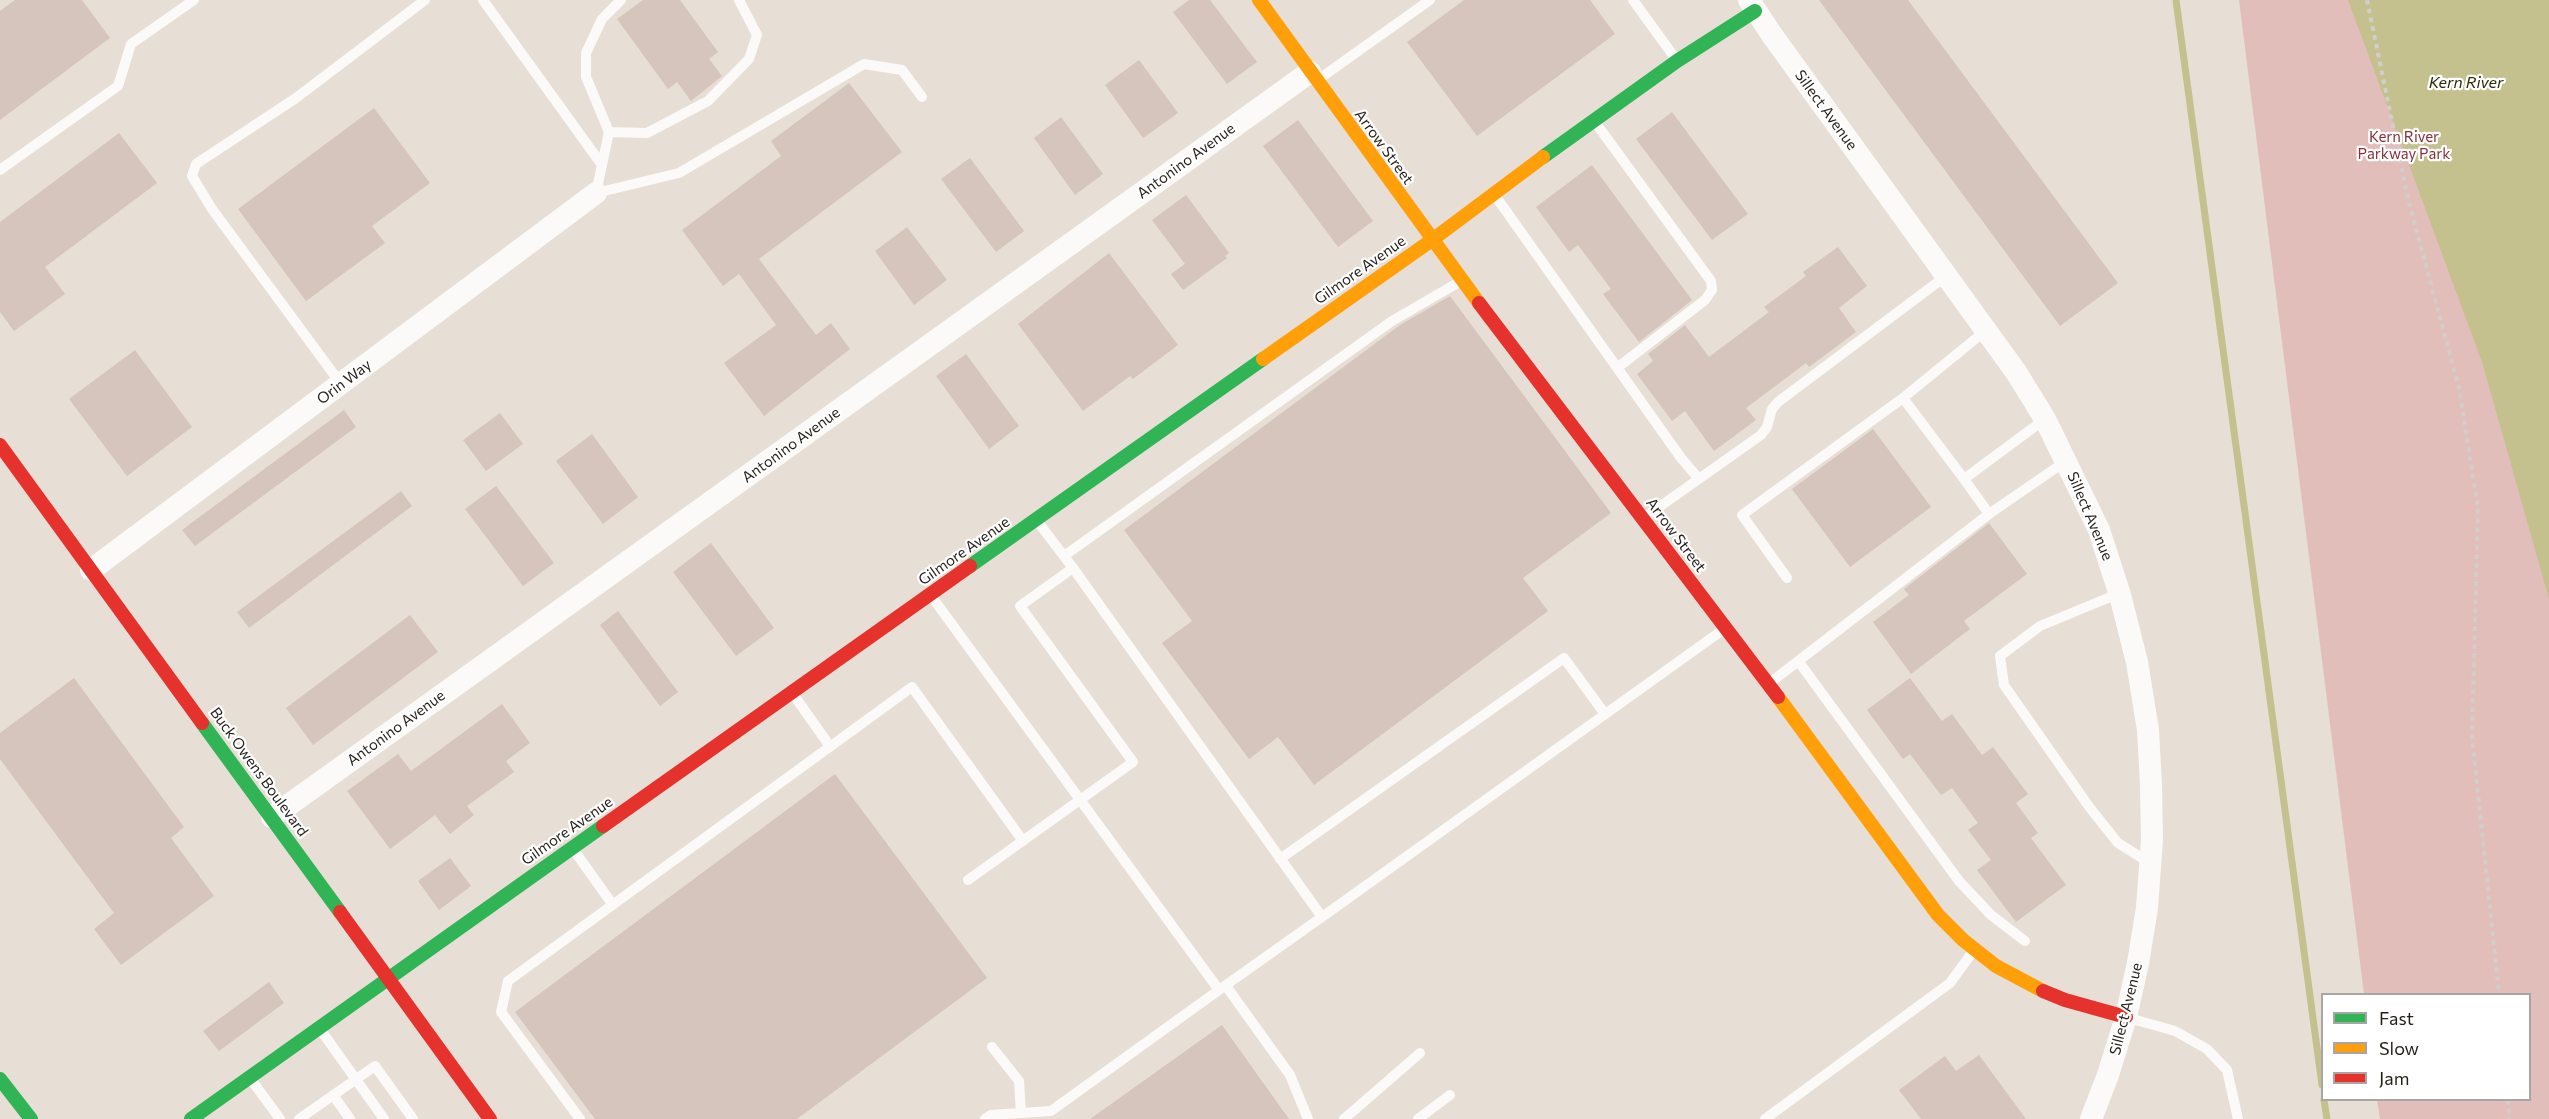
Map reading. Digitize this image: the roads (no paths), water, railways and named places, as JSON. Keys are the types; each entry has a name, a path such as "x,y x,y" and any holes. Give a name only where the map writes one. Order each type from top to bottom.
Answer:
{"main road":[{"name":"Arrow Street","path":"1259,0 1432,240 1768,685 1938,915 1996,966 2032,986 2065,1000 2126,1017"},
{"name":"Gilmore Avenue","path":"191,1119 1432,240 1752,5"},
{"name":"Buck Owens Boulevard","path":"0,445 273,817 490,1119"},
{"path":"0,1079 31,1119"}],"street":[{"name":"Sillect Avenue","path":"1752,5 1985,331 2045,419 2099,530 2120,592 2137,662 2148,730 2151,785 2150,863 2147,908 2126,1017 2091,1119"},
{"name":"Antonino Avenue","path":"273,817 1313,76"},
{"name":"Orin Way","path":"91,570 596,193"}],"lane":[{"path":"0,170 118,86 131,44 194,0"},
{"path":"341,384 212,209 192,176 196,164 296,98 425,0"},
{"path":"483,0 602,165"},
{"path":"621,0 602,19 586,53 586,77 609,132 596,193 680,173 864,64 902,70 922,97"},
{"path":"609,132 647,133 708,101 749,59 757,35 739,0"},
{"path":"1313,76 1430,0"},
{"path":"1633,0 1677,61"},
{"path":"1594,121 1711,281 1712,290 1706,300 1617,368"},
{"path":"1493,193 1699,479"},
{"path":"1643,519 1761,435 1767,427 1772,409 1778,402 1946,276"},
{"path":"1064,556 1392,321 1462,280"},
{"path":"1787,578 1742,515 1903,398 1985,331"},
{"path":"1903,398 1989,514"},
{"path":"1964,479 2045,419"},
{"path":"1768,685 1989,514 2066,461"},
{"path":"1037,519 1322,917"},
{"path":"968,880 1133,762 1020,606 1073,568"},
{"path":"2120,592 2040,626 2000,656 2004,685 2090,808 2118,843 2150,863"},
{"path":"930,595 1080,800 1290,1075 1308,1119"},
{"path":"985,1119 991,1115 1021,1113 1053,1115 1223,988 1725,628"},
{"path":"1280,860 1564,658 1605,714"},
{"path":"1799,662 1959,881 1990,915 2025,941"},
{"path":"580,1119 501,1012 508,981 912,687 1023,841"},
{"path":"792,692 829,746"},
{"path":"572,848 613,905"},
{"path":"1765,1119 1950,983 1974,949"},
{"path":"2126,1017 2175,1031 2207,1048 2227,1070 2238,1119"},
{"path":"319,1027 384,1119"},
{"path":"992,1047 1019,1081 1021,1113"},
{"path":"1344,1119 1420,1053"},
{"path":"299,1119 375,1066 413,1119"},
{"path":"249,1077 280,1119"},
{"path":"333,1095 351,1119"},
{"path":"1418,1119 1450,1095"}],"water":[{"name":"Kern River","path":"2348,0 2549,0 2549,599 2482,362"}],"waterway":[{"path":"2176,0 2321,1078"},
{"path":"2324,1101 2327,1119"}],"park label":[{"name":"Kern River Parkway Park","path":"2404,146"}]}
